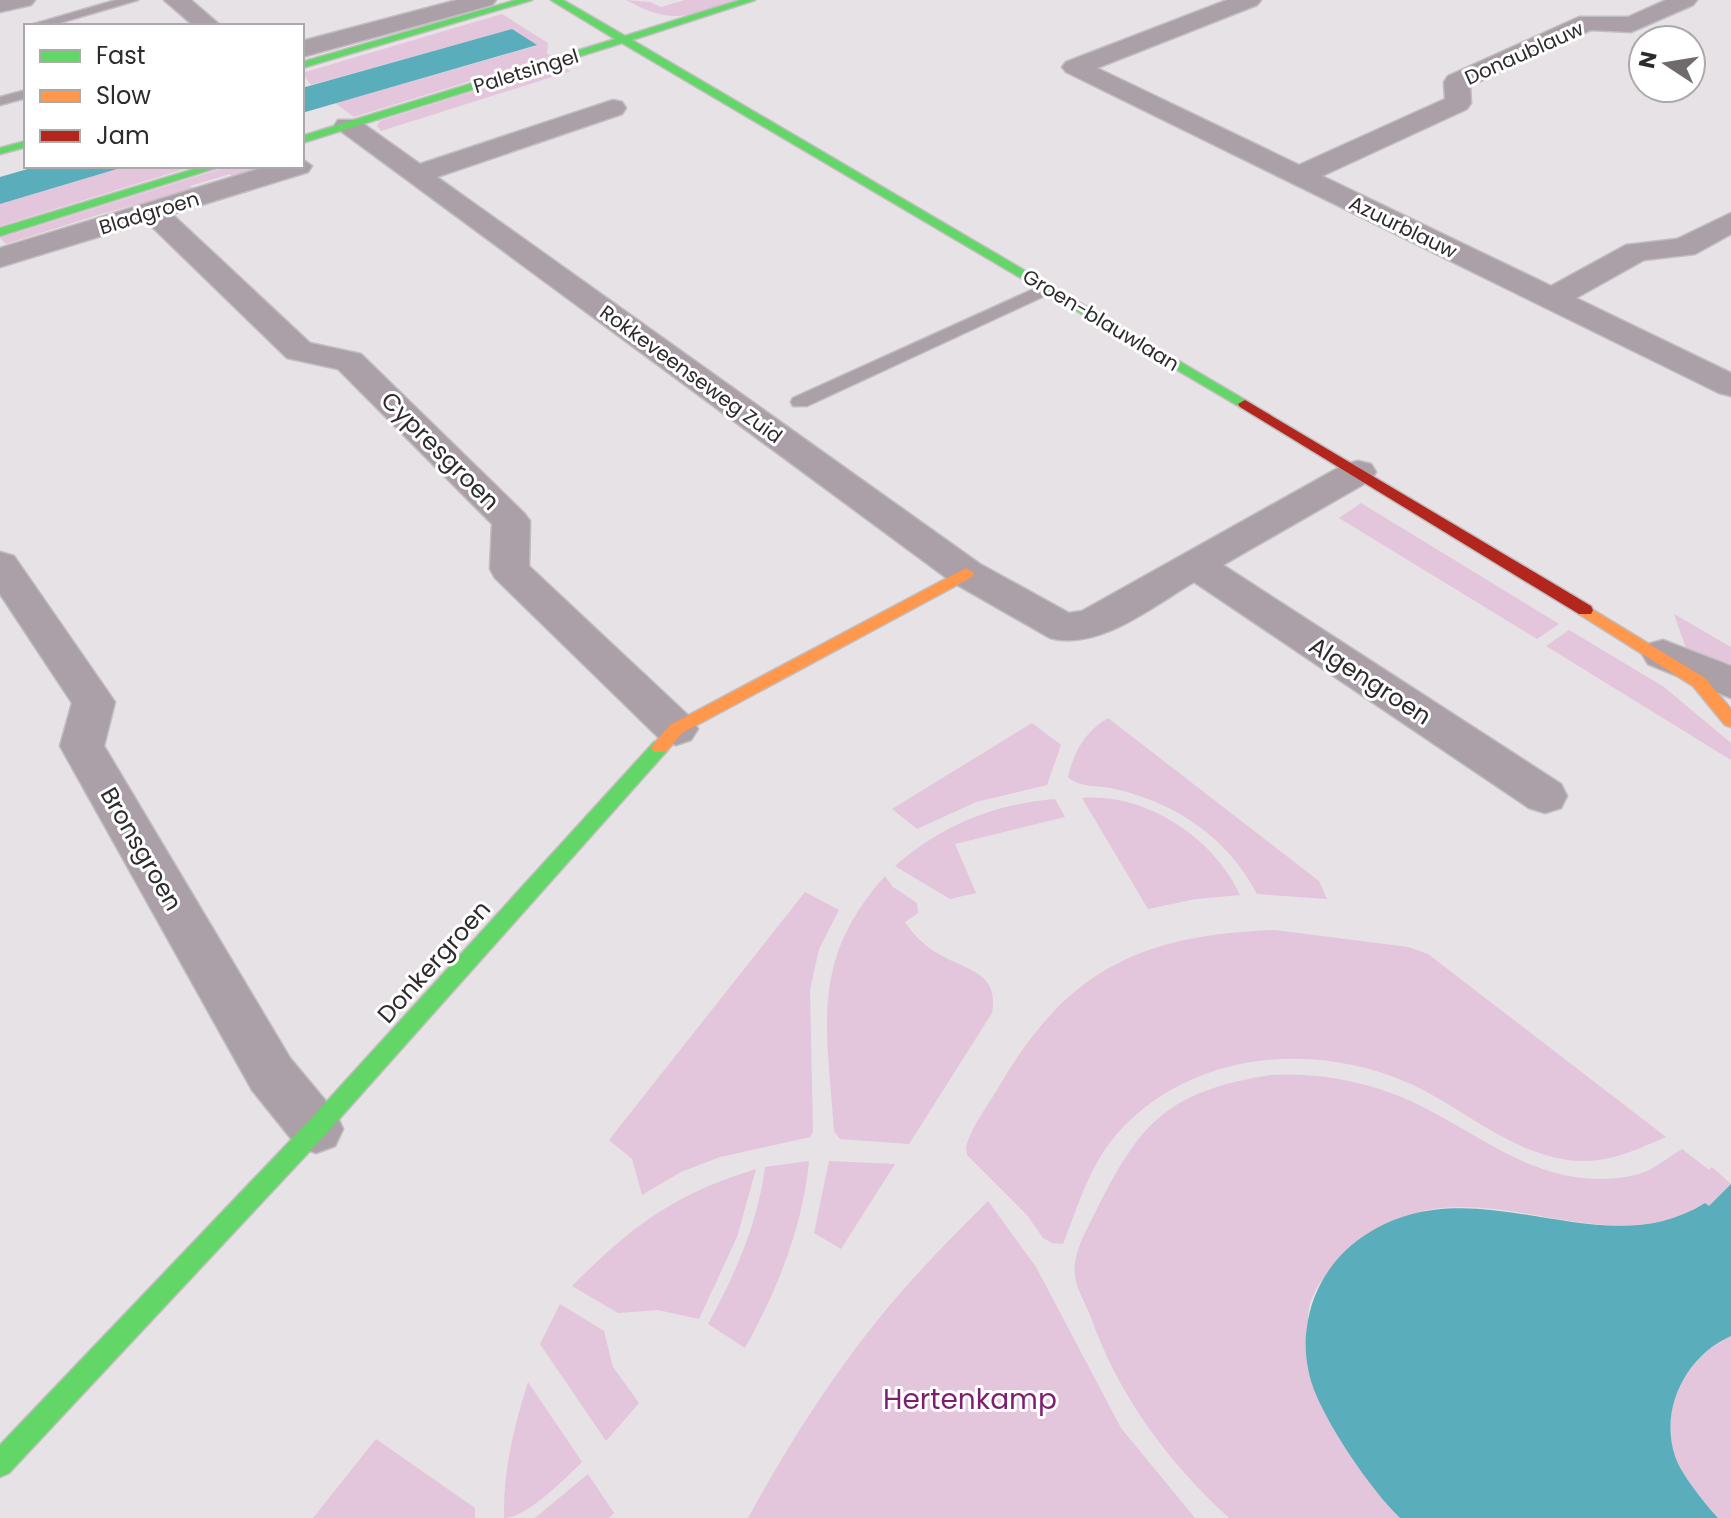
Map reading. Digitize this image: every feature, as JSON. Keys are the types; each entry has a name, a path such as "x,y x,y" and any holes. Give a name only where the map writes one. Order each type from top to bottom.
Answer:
{"street":[{"path":"0,5 23,0"},
{"path":"176,0 206,24"},
{"path":"304,48 484,0"},
{"path":"304,64 527,0"},
{"name":"Groen-blauwlaan","path":"556,0 1358,472 1644,646 1699,682 1731,721"},
{"name":"Paletsingel","path":"304,140 359,134 750,0"},
{"name":"Azuurblauw","path":"1249,0 1075,67 1731,386"},
{"name":"Donaublauw","path":"1298,176 1458,103 1457,82 1588,22 1631,25 1685,0"},
{"path":"416,175 613,108"},
{"name":"Bladgroen","path":"304,163 359,134"},
{"name":"Rokkeveenseweg Zuid","path":"359,134 966,573 1064,628 1092,623 1195,565"},
{"path":"0,151 24,145"},
{"path":"0,232 209,168"},
{"name":"Bladgroen","path":"0,258 154,213 291,168"},
{"name":"Cypresgroen","path":"154,213 299,351 349,361 511,521 509,569 676,729"},
{"path":"1551,299 1637,251 1684,248 1731,222"},
{"path":"1195,565 1358,472"},
{"name":"Bronsgroen","path":"0,565 94,702 82,746 271,1074 316,1129"},
{"name":"Algengroen","path":"1195,565 1545,796"},
{"name":"Donkergroen","path":"0,1464 316,1129 676,729 966,573"},
{"name":"Groen-blauwlaan","path":"1644,646 1731,683"}],"lane":[{"path":"41,24 131,0"},
{"path":"0,101 24,95"},
{"path":"800,402 1047,288"}],"green space":[{"path":"626,0 650,2 661,7 685,0 737,0 693,14 670,16 657,14"},
{"path":"502,14 548,43 547,53 551,56 354,117 335,103 535,46 512,29 311,85 304,72"},
{"path":"557,65 571,71 381,131 377,126 380,121"},
{"path":"120,168 188,168 0,226 0,204"},
{"path":"224,168 254,168 260,174 239,181 230,174 190,186 199,194 164,206 138,204 6,244 0,238"},
{"path":"1361,503 1559,624 1537,639 1339,518"},
{"path":"1674,614 1731,647 1731,670 1687,651"},
{"path":"1569,630 1664,687 1731,743 1731,760 1546,646"},
{"path":"1108,718 1319,881 1327,899 1257,894 1231,856 1198,826 1179,814 1137,795 1084,785 1068,777 1082,743 1093,729"},
{"path":"1032,723 1061,745 1047,785 976,802 917,829 892,809"},
{"path":"1082,798 1106,798 1130,803 1175,823 1213,855 1240,895 1196,899 1148,909"},
{"path":"1055,799 1065,817 955,844 976,893 950,899 895,866 931,839 969,819 1010,806"},
{"path":"885,876 893,887 917,903 918,913 905,922 916,936 937,953 978,974 991,988 993,999 992,1013 909,1144 840,1139 834,1131 828,1059 828,996 844,937 861,907"},
{"path":"805,892 839,910 819,949 810,990 813,1132 810,1137 720,1157 681,1172 642,1195 632,1159 609,1140"},
{"path":"1275,930 1408,947 1428,954 1666,1137 1607,1159 1568,1160 1506,1139 1411,1084 1373,1070 1332,1061 1292,1059 1251,1062 1212,1072 1175,1088 1141,1110 1112,1140 1096,1164 1063,1244 1043,1238 1027,1215 967,1155 966,1148 976,1123 1027,1044 1054,1011 1083,985 1114,965 1149,950 1186,940"},
{"path":"1270,1075 1325,1077 1379,1089 1413,1102 1524,1162 1572,1177 1598,1179 1632,1176 1651,1169 1682,1149 1709,1170 1712,1167 1731,1184 1709,1207 1705,1203 1672,1218 1638,1225 1603,1225 1497,1209 1462,1207 1428,1210 1402,1221 1350,1254 1332,1269 1318,1287 1312,1297 1308,1319 1385,1503 1400,1518 1229,1518 1165,1450 1130,1399 1101,1344 1077,1286 1075,1268 1080,1243 1111,1182 1127,1155 1161,1116 1181,1102 1206,1091"},
{"path":"809,1161 801,1210 787,1258 745,1348 708,1324 744,1248 757,1208 765,1167"},
{"path":"829,1161 895,1164 841,1249 814,1233"},
{"path":"756,1169 737,1237 699,1319 658,1310 618,1313 572,1286 656,1214 701,1189"},
{"name":"Hertenkamp","path":"988,1201 1036,1267 1121,1428 1195,1518 748,1518 843,1365 920,1271"},
{"path":"560,1304 604,1331 613,1367 639,1403 606,1441 540,1344"},
{"path":"1731,1336 1731,1518 1718,1518 1678,1463 1671,1438 1671,1420 1680,1385 1690,1370 1701,1356"},
{"path":"528,1382 582,1462 523,1512 504,1518 510,1449"},
{"path":"376,1439 475,1508 475,1518 313,1518"},
{"path":"588,1474 614,1513 609,1518 535,1518"}],"water":[{"path":"512,29 537,45 304,112 304,87"},
{"path":"31,168 120,168 0,204 0,177"},
{"path":"1731,1184 1731,1336 1701,1356 1690,1370 1680,1385 1671,1420 1671,1438 1678,1463 1718,1518 1400,1518 1375,1490 1337,1434 1317,1397 1308,1368 1306,1334 1313,1302 1331,1268 1348,1248 1401,1217 1445,1209 1489,1210 1621,1226 1664,1221 1705,1203 1709,1206"}],"traffic: fast":[{"path":"304,64 527,0"},
{"path":"556,0 1245,404"},
{"path":"304,139 750,0"},
{"path":"0,151 24,145"},
{"path":"0,232 209,168"},
{"path":"0,1464 316,1129 660,747"}],"traffic: slow":[{"path":"660,747 676,729 966,573"},
{"path":"1585,610 1699,682 1731,721"}],"traffic: jam":[{"path":"1245,404 1585,610"}]}
